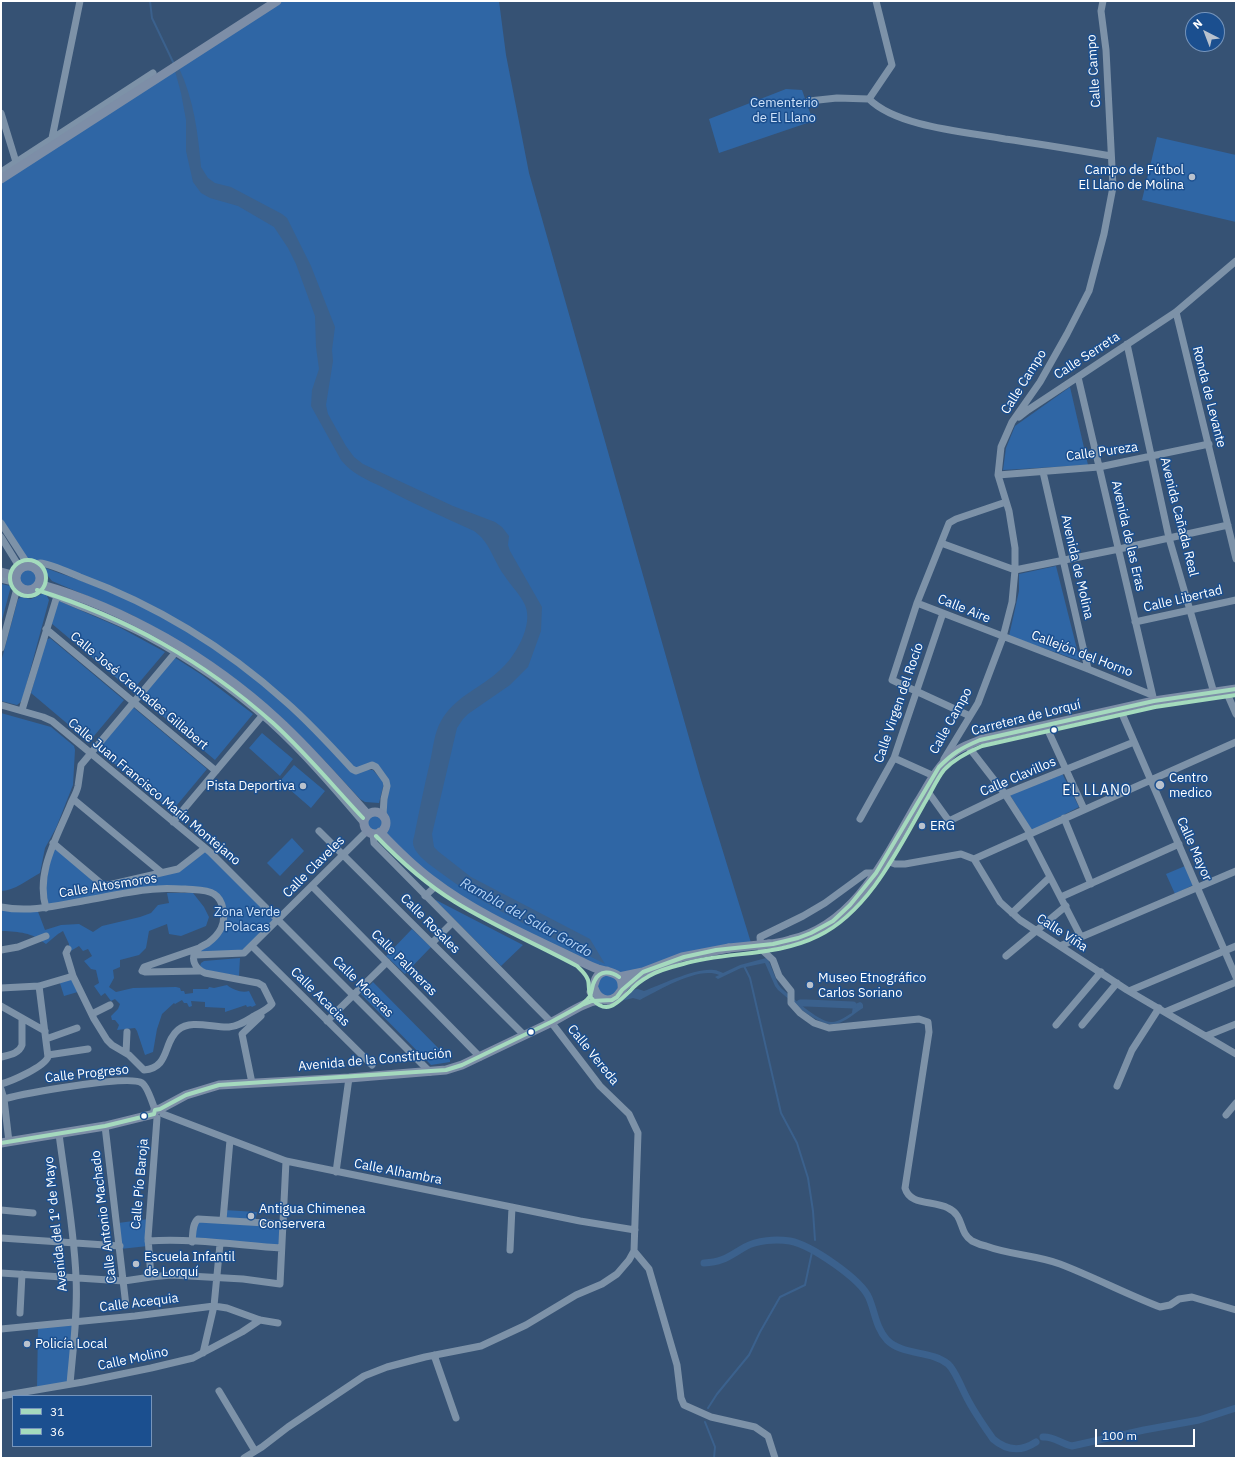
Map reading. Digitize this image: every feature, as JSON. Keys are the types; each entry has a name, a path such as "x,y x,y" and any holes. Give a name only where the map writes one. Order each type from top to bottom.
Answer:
{"main road":[{"path":"1,179 277,1"},
{"path":"1,572 22,574 37,569 41,578 38,585 30,590 27,590 22,574"},
{"path":"38,585 76,596 128,619 167,639 209,666 241,689 291,732 365,818 373,832 414,866 438,884 474,907 580,962 614,973 619,977 622,990"},
{"name":"Carretera de Lorquí","path":"643,972 682,957 729,948 769,944 798,938 833,921 850,905 876,872 939,767 952,754 967,745 980,740 1120,709 1153,698 1214,693 1236,689"},
{"path":"365,818 374,811 383,814 386,820 385,827 373,832"},
{"path":"580,962 591,974 595,993 607,1001 617,997 622,990 643,972"},
{"path":"582,1005 589,997 598,975 607,971"},
{"path":"619,977 643,972"},
{"path":"582,1005 602,999"},
{"name":"Avenida de la Constitución","path":"5,1142 105,1126 158,1113 186,1095 220,1085 252,1082 349,1078 446,1070 462,1066 582,1005"}],"street":[{"path":"52,138 80,1"},
{"path":"869,99 892,65 876,1"},
{"name":"Calle Campo","path":"939,767 978,703 1003,637 1012,602 1016,570 1015,548 1006,502 998,475 1001,447 1012,422 1040,382 1089,291 1104,234 1113,187 1106,50 1101,11 1103,1"},
{"path":"1,172 153,73"},
{"path":"809,102 837,98 869,99 896,116 929,126 1111,156"},
{"path":"1,112 16,162"},
{"name":"Calle Serreta","path":"1012,422 1176,312 1236,261"},
{"name":"Ronda de Levante","path":"1176,312 1236,559"},
{"name":"Avenida Cañada Real","path":"1127,344 1169,538 1214,693"},
{"name":"Avenida de las Eras","path":"1078,377 1153,698"},
{"name":"Calle Pureza","path":"998,475 1099,467 1209,444"},
{"name":"Avenida de Molina","path":"1042,472 1088,668"},
{"path":"970,716 892,680 917,603 949,523 956,519 1006,502"},
{"path":"1,523 22,574 4,627 1,648"},
{"path":"941,543 1016,570 1228,525"},
{"path":"1,537 22,574"},
{"path":"1,547 10,552"},
{"path":"1,579 22,574 41,563 93,581 126,596 152,608 194,633 222,651 286,701 322,736 352,769 356,770 372,765 376,767 386,781 387,786 383,814"},
{"path":"38,585 57,596 128,627 175,653 211,676 262,716 365,818"},
{"path":"22,710 57,596"},
{"name":"Calle Libertad","path":"1135,622 1236,600"},
{"name":"Calle Aire","path":"917,603 1003,637"},
{"name":"Calle Virgen del Rocío","path":"860,819 894,758 942,613"},
{"name":"Calle José Cremades Gillabert","path":"46,629 216,771"},
{"name":"Callejón del Horno","path":"1003,637 1088,668 1153,698"},
{"path":"46,908 42,892 43,882 53,843 61,829 78,787 81,765 133,701 175,653"},
{"path":"1226,691 1236,714"},
{"name":"Calle Juan Francisco Marín Montejano","path":"1,705 22,710 52,721 205,848 279,919"},
{"name":"Calle Mayor","path":"1120,709 1236,977"},
{"path":"173,822 262,716"},
{"path":"1046,726 1084,809"},
{"name":"Calle Clavillos","path":"926,789 949,821 1005,794 1134,742"},
{"path":"884,860 895,864 905,864 961,854 974,859 1236,742"},
{"path":"967,745 1005,794 1029,834 1081,937"},
{"path":"894,758 934,776"},
{"path":"73,799 162,872"},
{"path":"1064,818 1091,884"},
{"name":"Calle Rosales","path":"319,831 524,1035"},
{"name":"Calle Claveles","path":"195,956 244,953 343,855 373,832"},
{"name":"Calle Vereda","path":"244,1458 364,1376 387,1367 434,1355 482,1346 526,1325 576,1295 612,1278 629,1260 634,1250 638,1133 629,1114 600,1086 551,1022 374,843 373,832"},
{"path":"53,843 104,886 178,869 205,848"},
{"path":"1061,897 1179,844"},
{"name":"Calle Viña","path":"974,859 995,894 1012,913 1129,991 1236,1054"},
{"path":"1060,946 1236,871"},
{"path":"876,872 866,873 825,903 804,916 760,937 761,949 773,960 779,976 790,991 791,1003 800,1013 814,1023 829,1028 919,1019 928,1022 929,1032 904,1188 907,1195 913,1199 947,1207 955,1212 960,1221 964,1235 973,1242 995,1249 1058,1264 1160,1307 1170,1305 1179,1299 1192,1297 1236,1310"},
{"path":"1012,913 1050,877"},
{"path":"425,896 438,884"},
{"name":"Calle Palmeras","path":"312,886 480,1057"},
{"name":"Calle Altosmoros","path":"1,907 25,910 46,908 156,889 207,891 214,893 223,907 224,922 222,929 215,937 199,948 195,956"},
{"path":"1006,956 1066,906"},
{"name":"Calle Moreras","path":"279,919 430,1072"},
{"path":"432,943 452,923"},
{"path":"1,950 18,947 46,936"},
{"name":"Calle Acacias","path":"252,946 372,1066"},
{"path":"1129,991 1236,946"},
{"path":"199,948 144,968 142,971 199,971 258,983 263,986 272,1004 242,1034 252,1082"},
{"path":"68,949 66,953 73,976 107,1040 112,1045 126,1053 144,1070 148,1070 159,1064 165,1057 173,1036 180,1028 207,1025 219,1027 238,1026 267,1010"},
{"path":"195,956 194,962 199,971"},
{"path":"327,1021 387,962"},
{"path":"1056,1025 1101,972"},
{"path":"1,988 39,986 73,976"},
{"path":"1117,1086 1132,1050 1162,1010 1236,982"},
{"path":"1082,1025 1117,983"},
{"path":"1,1084 44,1064 47,1061 48,1055 39,986"},
{"path":"92,1014 110,1005"},
{"path":"1,1006 45,1031"},
{"path":"1,1057 18,1052 20,1049 22,1045 22,1018"},
{"path":"1206,1036 1236,1024"},
{"path":"46,1039 77,1028"},
{"path":"126,1053 127,1032"},
{"path":"48,1055 88,1049"},
{"path":"336,1172 349,1078"},
{"name":"Calle Progreso","path":"4,1100 20,1095 54,1089 113,1082 138,1081 145,1087 158,1113"},
{"path":"1,1089 4,1100 5,1142"},
{"path":"1226,1115 1236,1102"},
{"name":"Calle Alhambra","path":"158,1113 286,1161 580,1221 635,1230"},
{"name":"Calle Pío Baroja","path":"151,1277 148,1241 158,1113"},
{"name":"Calle Antonio Machado","path":"105,1126 126,1306"},
{"name":"Avenida del 1º de Mayo","path":"59,1134 73,1242 76,1278 75,1322 70,1384"},
{"path":"223,1220 230,1140"},
{"path":"1,1273 124,1281 171,1275 280,1284 286,1161"},
{"path":"510,1250 512,1207"},
{"path":"1,1210 33,1213"},
{"path":"192,1242 195,1221 198,1219 282,1224"},
{"path":"1,1238 120,1246"},
{"path":"148,1241 160,1240 281,1248"},
{"path":"203,1353 214,1306 220,1244"},
{"path":"634,1250 649,1269 677,1365 681,1398 684,1405 711,1417 755,1428 768,1436 775,1458"},
{"path":"20,1313 22,1274"},
{"name":"Calle Acequia","path":"1,1330 214,1306 227,1308 260,1320 278,1322"},
{"name":"Calle Molino","path":"1,1396 70,1384 193,1358 242,1332 260,1320"},
{"path":"434,1355 456,1418"},
{"path":"219,1391 255,1451"}],"green space":[{"path":"277,1 499,1 506,55 529,173 701,780 752,946 728,948 620,977 468,903 428,877 383,830 386,824 384,817 387,786 376,767 356,771 248,670 144,605 41,563 32,566 1,523 1,178"},
{"name":"Cementerio de El Llano","path":"786,89 802,90 813,121 719,153 709,119"},
{"name":"Campo de Fútbol El Llano de Molina","path":"1157,137 1236,155 1236,222 1142,200"},
{"path":"1070,387 1088,465 1003,470 1006,448 1015,426"},
{"path":"40,566 122,597 174,624 224,656 271,692 293,712 349,770 373,770 384,783 379,803 365,802 360,799 284,720 239,682 213,663 132,615 52,581"},
{"path":"1056,566 1080,661 1009,636 1019,591 1019,574"},
{"path":"28,567 36,570 39,578 36,586 28,589 20,586 17,578 20,570"},
{"path":"1,584 11,586 2,620 1,620"},
{"path":"42,594 46,594 49,600 22,701 17,705 1,701 1,662 18,599 21,597 31,599"},
{"path":"59,601 119,627 165,652 132,691 51,623"},
{"path":"50,638 124,700 89,742 31,693 46,640"},
{"path":"174,657 202,675 253,714 215,760 140,697"},
{"path":"131,708 134,708 207,769 172,811 98,750"},
{"path":"1,713 51,727 74,746 75,750 73,785 56,828 45,848 40,873 16,887 1,891"},
{"name":"Pista Deportiva","path":"262,733 293,759 280,776 249,748"},
{"name":"Pista Deportiva","path":"294,765 325,791 311,808 280,781"},
{"path":"1062,773 1079,807 1032,831 1010,795"},
{"path":"375,813 382,816 385,823 382,830 375,833 368,830 365,823 368,816"},
{"path":"292,838 304,851 280,876 267,863"},
{"name":"Zona Verde Polacas","path":"53,843 102,886 178,869 205,848 279,919 244,953 195,955 215,937 225,916 213,893 156,889 46,908 43,899"},
{"path":"1185,866 1193,885 1175,894 1166,874"},
{"path":"167,893 193,893 204,907 209,917 206,926 181,936 169,934 167,924 149,931 146,948 139,955 120,960 120,967 113,970 114,978 109,987 116,992 133,988 176,987 180,988 181,991 184,991 185,994 193,993 193,989 208,989 209,987 214,988 227,985 238,991 249,991 256,1005 247,1007 246,1005 225,1012 225,1008 205,1007 205,1002 191,1001 192,1006 189,1007 187,1003 184,1003 182,1000 175,1004 174,1003 162,1014 157,1029 153,1052 145,1055 135,1028 117,1030 119,1025 115,1020 112,1020 111,1016 118,1009 120,1004 115,999 111,1001 105,993 101,996 94,986 99,983 96,970 91,969 84,961 92,956 88,949 83,951 79,946 69,952 69,944 63,931 46,944 35,937 20,932 2,931 1,907 37,909 45,930 61,925 79,924 93,932 102,926 151,913 158,905 169,903"},
{"path":"436,900 523,945 501,966"},
{"path":"412,929 431,947 405,974 386,956"},
{"path":"240,958 239,976 204,970 200,966 204,961"},
{"path":"606,973 620,981 615,996 599,996 596,980"},
{"path":"73,976 81,991 64,996 59,980"},
{"path":"373,982 450,1060 450,1062 431,1065 361,994"},
{"path":"224,1210 257,1212 255,1222 282,1224 281,1248 192,1242 195,1221 223,1220"},
{"path":"149,1219 148,1246 120,1249 118,1223"},
{"path":"75,1322 70,1384 37,1390 38,1326"}],"water":[{"path":"179,68 192,104 197,129 201,167 208,178 215,183 231,187 287,218 311,266 335,327 332,350 333,361 326,405 328,414 346,446 354,457 363,464 453,506 495,522 502,527 509,536 508,545 510,551 542,607 541,631 528,667 510,685 468,714 457,728 432,834 434,847 471,877 590,939 605,964 521,922 480,899 431,866 418,854 415,849 413,841 434,741 441,721 453,705 493,676 512,657 522,640 525,631 527,613 525,605 521,597 500,569 484,540 474,531 365,479 350,469 341,460 311,406 312,390 319,369 316,347 315,316 296,264 288,248 274,227 238,206 210,198 201,193 193,182 186,151 186,120 175,71"},
{"path":"766,958 768,959 781,988 805,1008 820,1018 826,1021 835,1022 852,1013 853,1005 860,1002 863,1005 863,1008 836,1024 821,1022 813,1018 778,990 765,963 741,968 718,979 715,977 719,975 710,973 700,974 678,981 640,1000 633,998 621,1001 630,990 638,989 644,991 698,971 714,970 723,973 740,965"}],"waterway":[{"name":"Rambla del Salar Gordo","path":"150,1 152,18 174,64"},
{"name":"Rambla del Salar Gordo","path":"744,966 750,978 781,1113 797,1143 808,1178 813,1211 815,1240"},
{"path":"799,1005 800,1003 853,1005"},
{"path":"704,1263 722,1260 745,1247 755,1243 767,1241 790,1241 810,1249 846,1273 864,1290 869,1298 880,1330 887,1340 901,1349 934,1357 951,1367 979,1419 993,1439 1004,1446 1014,1449 1019,1449 1036,1442"},
{"name":"Rambla del Salar Gordo","path":"708,1408 717,1394 749,1355 780,1297 805,1285 812,1252"},
{"path":"1043,1437 1051,1438 1072,1446 1144,1430 1199,1420 1236,1408"},
{"name":"Rambla del Salar Gordo","path":"705,1422 715,1447 714,1458"}],"transit line":[{"name":"36","path":"32,560 41,565 45,571 46,578 45,585 41,591 32,596 24,596 15,591 11,585 10,574 15,565 21,561 32,560"},
{"name":"36","path":"37,590 70,601 133,628 162,643 219,680 246,700 285,734 308,757 363,818"},
{"name":"31","path":"154,1114 155,1110 160,1109 186,1095 219,1085 446,1070 462,1065 551,1022 582,1005 592,1001 612,1000 643,972 684,957 716,950 773,944 811,933 833,921 850,905 876,873 939,767 962,748 980,740 1154,701 1236,689"},
{"name":"36","path":"376,836 414,872 455,902 500,927 577,966 587,978 591,998 598,1005 608,1007 622,999 641,981 661,970 700,960 768,951 802,943 818,936 836,925 852,912 867,896 880,878 904,841 944,770 957,759 982,746 1155,707 1236,695"},
{"name":"31","path":"573,1010 583,1004 590,996 594,982 600,974 606,972 619,977"},
{"name":"31","path":"1,1143 105,1126 154,1114"}],"place":[{"name":"Campo de Fútbol El Llano de Molina","path":"1192,177"},
{"name":"Centro medico","path":"1160,785"},
{"name":"Pista Deportiva","path":"303,786"},
{"name":"ERG","path":"922,826"},
{"name":"Museo Etnográfico Carlos Soriano","path":"810,985"},
{"name":"Antigua Chimenea Conservera","path":"251,1216"},
{"name":"Escuela Infantil de Lorquí","path":"136,1264"},
{"name":"Policía Local","path":"27,1344"}],"district":[{"name":"EL LLANO","path":"1097,791"}]}
